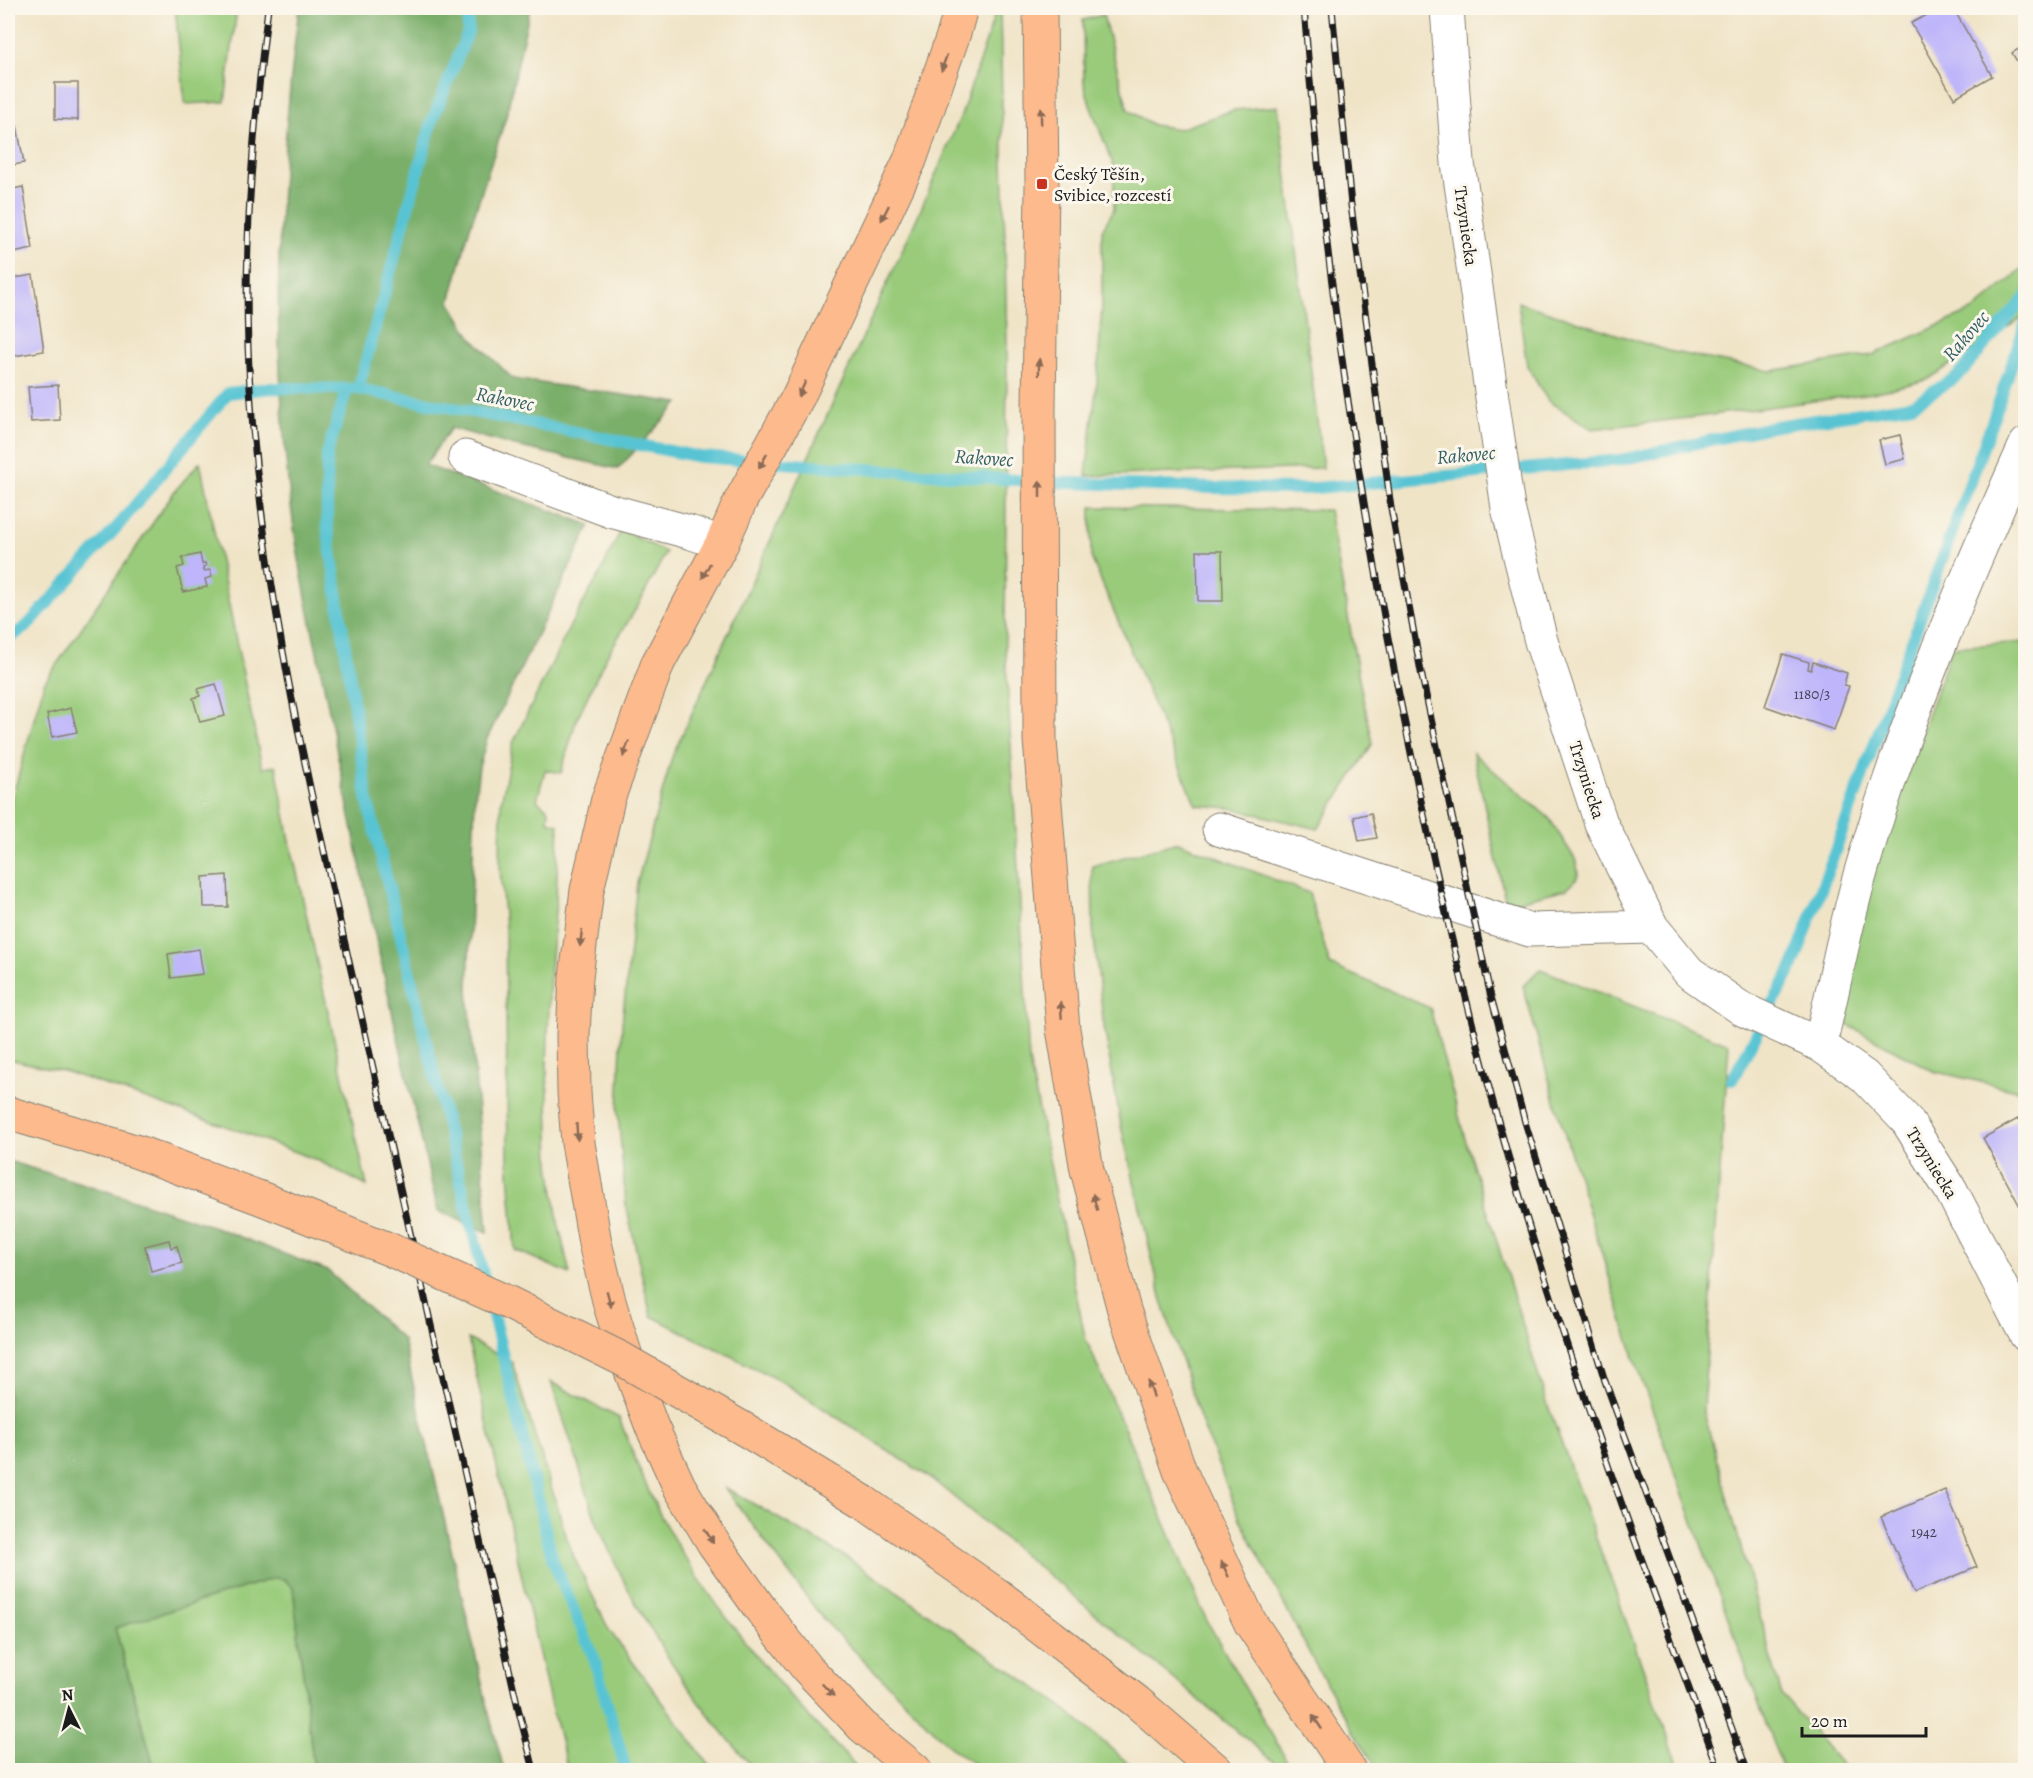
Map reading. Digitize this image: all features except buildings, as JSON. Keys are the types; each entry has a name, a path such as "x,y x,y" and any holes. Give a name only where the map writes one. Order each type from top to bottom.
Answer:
{"main road":[{"path":"915,1770 862,1726 807,1668 762,1611 714,1544 679,1486 652,1427 623,1346 602,1274 585,1192 576,1113 573,1035 576,977 586,890 608,800 657,663 722,543 741,500 785,423 910,160 961,8"},
{"path":"1040,8 1042,184 1040,740 1063,1029 1087,1170 1124,1310 1180,1471 1250,1622 1349,1770"},
{"path":"8,1113 138,1152 391,1250 509,1303 622,1359 864,1502 1008,1603 1137,1702 1216,1770"}],"street":[{"name":"Trzyniecka","path":"1447,8 1458,163 1508,507 1541,641 1601,823 1652,927 1689,972 1742,1009 1806,1038 1864,1076 1907,1121 1951,1190 2025,1335"},
{"path":"1806,1038 1886,794 1950,617 2025,444"},
{"path":"465,457 610,511 722,543"},
{"path":"1219,830 1530,930 1652,927"}],"green space":[{"path":"175,8 237,8 225,102 185,104"},
{"path":"299,8 530,8 506,117 469,231 450,302 471,337 513,379 679,403 618,469 511,445 451,428 425,465 590,525 487,739 479,767 475,798 468,989 488,1232 438,1211 369,908 297,547 284,432 278,302 283,175"},
{"path":"997,8 1000,8 1007,346 1005,643 1029,1061 1085,1337 1206,1619 1292,1770 1284,1770 932,1479 784,1383 651,1316 626,1205 618,1112 622,1024 637,883 672,757 921,209 962,113"},
{"path":"1103,15 1128,110 1153,125 1179,129 1234,110 1278,106 1323,468 1086,476 1097,382 1102,305 1102,230 1114,209 1114,167 1084,83 1083,20"},
{"path":"2025,267 2025,316 1927,380 1872,393 1592,429 1548,401 1527,366 1518,302 1668,351 1770,371 1872,355 1974,310"},
{"path":"200,462 262,768 276,766 291,846 367,1186 317,1160 234,1129 67,1072 8,1059 8,813 44,683 174,492"},
{"path":"1091,507 1329,510 1360,684 1373,743 1318,829 1230,808 1196,805 1091,557"},
{"path":"621,530 666,552 639,604 606,657 576,721 561,773 545,770 537,800 549,810 548,821 559,824 550,969 547,1068 550,1164 558,1222 570,1274 515,1250 508,1159 505,927 500,868 501,803 513,743 571,624 600,574"},
{"path":"2025,642 2025,1092 1933,1071 1839,1020 1872,869 1952,647"},
{"path":"1473,753 1549,818 1577,862 1578,878 1566,889 1506,904"},
{"path":"1178,842 1309,893 1330,965 1430,1008 1465,1139 1546,1400 1680,1770 1378,1770 1314,1662 1239,1517 1201,1421 1162,1301 1121,1126 1103,1020 1093,928 1092,866"},
{"path":"1540,969 1729,1044 1703,1409 1781,1693 1846,1770 1784,1770 1777,1754 1638,1370 1558,1112 1523,986"},
{"path":"8,1161 212,1226 328,1271 403,1340 504,1770 314,1770 293,1588 284,1579 274,1578 115,1628 155,1770 8,1770"},
{"path":"468,1339 512,1362 571,1551 609,1630 713,1770 568,1770 550,1702"},
{"path":"551,1382 619,1418 662,1518 710,1595 757,1657 807,1715 860,1770 755,1770 731,1743 666,1655 629,1592 593,1513"},
{"path":"724,1487 846,1557 1059,1704 1136,1770 983,1770 952,1749 824,1620"},
{"path":"274,1578 284,1579 293,1587 314,1770 155,1770 115,1628"}],"waterway":[{"path":"358,389 432,121 468,32 468,8"},
{"name":"Rakovec","path":"8,639 27,626 117,527 228,393 271,388 358,389 700,457 1044,482 1305,489 1620,460 1776,426 1912,405 1958,376 2026,297"},
{"path":"1732,1080 1793,966 1990,428 2026,323"},
{"path":"347,389 327,454 327,524 368,802 553,1561 594,1658 626,1770"}],"railway":[{"path":"268,8 251,177 247,304 253,434 276,609 291,696 328,869 534,1770"},
{"path":"1304,8 1333,291 1360,478 1393,665 1453,945 1501,1131 1550,1293 1604,1453 1719,1770"},
{"path":"1332,8 1351,205 1391,508 1421,672 1490,993 1525,1122 1605,1381 1747,1770"}],"place":[{"name":"Český Těšín, Svibice, rozcestí","path":"1042,184"}]}
